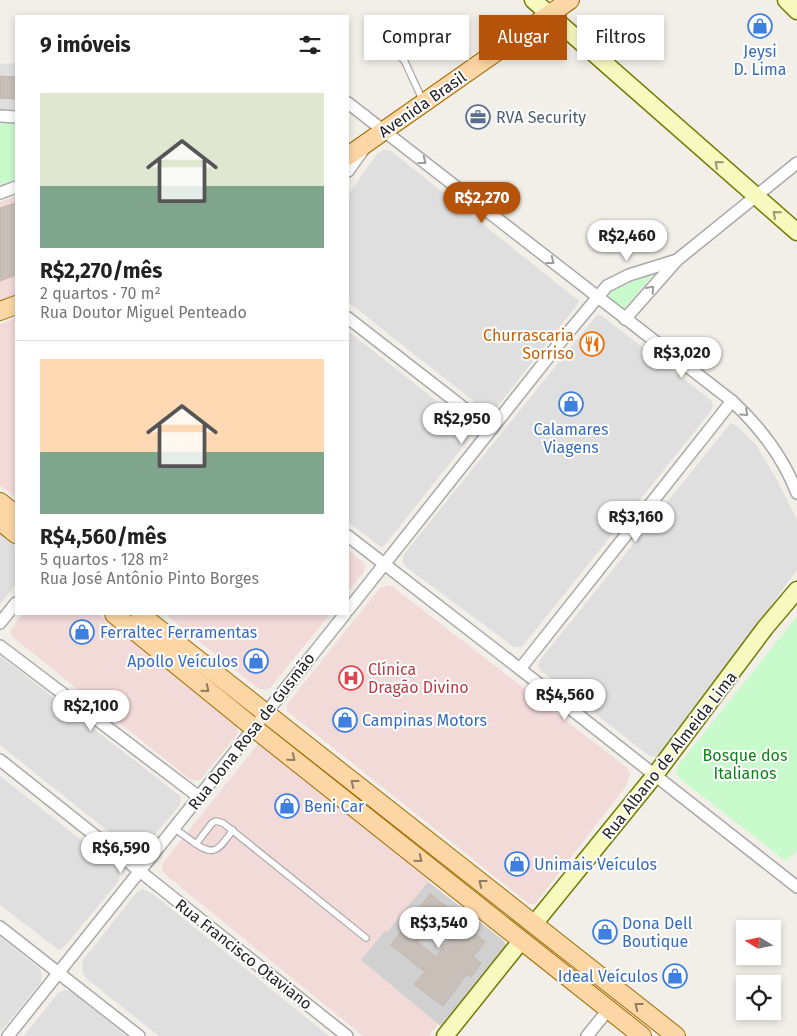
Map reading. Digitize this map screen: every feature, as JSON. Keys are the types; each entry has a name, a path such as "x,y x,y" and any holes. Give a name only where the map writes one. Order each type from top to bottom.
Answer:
{"main road":[{"name":"Avenida Brasil","path":"550,15 570,0"},
{"name":"Avenida Brasil","path":"349,155 486,60"},
{"path":"0,311 15,305"},
{"path":"0,502 15,515"},
{"path":"0,521 15,533"},
{"path":"115,615 254,728 642,1036"},
{"path":"141,615 676,1036"}],"street":[{"path":"533,0 548,15"},
{"path":"786,0 797,11"},
{"path":"567,32 797,232"},
{"path":"349,104 377,136 597,297 732,401 763,433 791,478 797,493"},
{"path":"0,116 15,117"},
{"path":"349,170 377,136"},
{"path":"625,319 677,260 797,163"},
{"path":"0,193 15,187"},
{"path":"349,609 607,286 618,279 677,260"},
{"path":"349,319 491,429"},
{"path":"520,669 732,401"},
{"path":"349,537 655,775 795,880"},
{"name":"Rua Albano de Almeida Lima","path":"445,1036 655,775 797,590"},
{"path":"0,623 15,604"},
{"name":"Rua Dona Rosa de Gusmão","path":"8,1036 343,615"},
{"path":"0,646 199,797"},
{"name":"Rua Francisco Otaviano","path":"0,760 347,1036"},
{"path":"0,927 139,1036"},
{"path":"588,1036 608,1010"}],"lane":[{"path":"403,60 424,103"},
{"path":"196,844 212,824 216,821 223,823 366,938"},
{"path":"174,828 206,851 214,851 233,830"}],"shaded area":[{"path":"15,63 15,109 0,109 0,64"},
{"path":"384,150 391,151 579,301 494,411 489,413 349,303 349,194 377,154"},
{"path":"15,196 15,295 0,300 0,202"},
{"path":"597,315 602,316 711,400 713,405 711,411 522,647 514,647 406,567 403,562 404,554"},
{"path":"15,318 15,497 0,485 0,324"},
{"path":"349,332 469,427 471,434 384,546 381,547 349,523"},
{"path":"730,424 738,427 756,445 776,478 797,520 797,570 660,756 654,757 648,755 540,670 538,666 540,660"},
{"path":"0,534 15,546 15,585 0,604"},
{"path":"349,551 363,562 365,568 349,591"},
{"path":"388,585 627,768 630,774 626,786 535,904 529,904 287,711 287,704 380,588"},
{"path":"22,615 99,615 237,722 239,727 237,735 200,780 191,780 14,638 11,635 11,630"},
{"path":"166,615 329,615 270,688 265,690 259,689"},
{"path":"0,656 180,796 179,806 140,852 133,851 0,745"},
{"path":"260,743 431,879 429,882 504,941 506,946 442,1027 438,1024 429,1036 363,1036 166,875 162,869 162,864"},
{"path":"0,776 118,869 120,875 118,882 64,947 59,950 0,905"},
{"path":"428,882 504,941 506,946 504,952 442,1027 361,960"},
{"path":"142,889 153,894 329,1036 159,1036 87,979 82,967 83,960 137,892"},
{"path":"0,937 40,969 42,976 40,983 0,1032"},
{"path":"65,990 72,992 126,1036 24,1036 58,993"}],"green space":[{"path":"15,122 15,179 0,185 0,124"},
{"path":"657,271 624,308 610,299 610,292"},
{"name":"Bosque dos Italianos","path":"797,616 797,851 786,861 679,778 676,773 677,767"}],"building":[{"path":"0,76 15,77 15,99 0,98"},
{"path":"15,203 15,275 0,281 0,208"},
{"path":"430,894 464,920 462,923 485,942 473,957 481,963 471,977 467,974 443,1006 414,984 425,972 391,945","holes":["434,919 453,934 436,957 417,942"]}],"place":[{"name":"Jeysi D. Lima","path":"760,26"},
{"name":"RVA Security","path":"478,117"},
{"name":"Churrascaria Sorriso","path":"592,344"},
{"name":"Calamares Viagens","path":"571,404"},
{"name":"Ferraltec Ferramentas","path":"82,632"},
{"name":"Apollo Veículos","path":"256,661"},
{"name":"Clínica Dragão Divino","path":"351,678"},
{"name":"Campinas Motors","path":"345,720"},
{"name":"Beni Car","path":"287,806"},
{"name":"Unimais Veículos","path":"517,864"},
{"name":"Dona Dell Boutique","path":"605,932"},
{"name":"Ideal Veículos","path":"675,976"}]}
